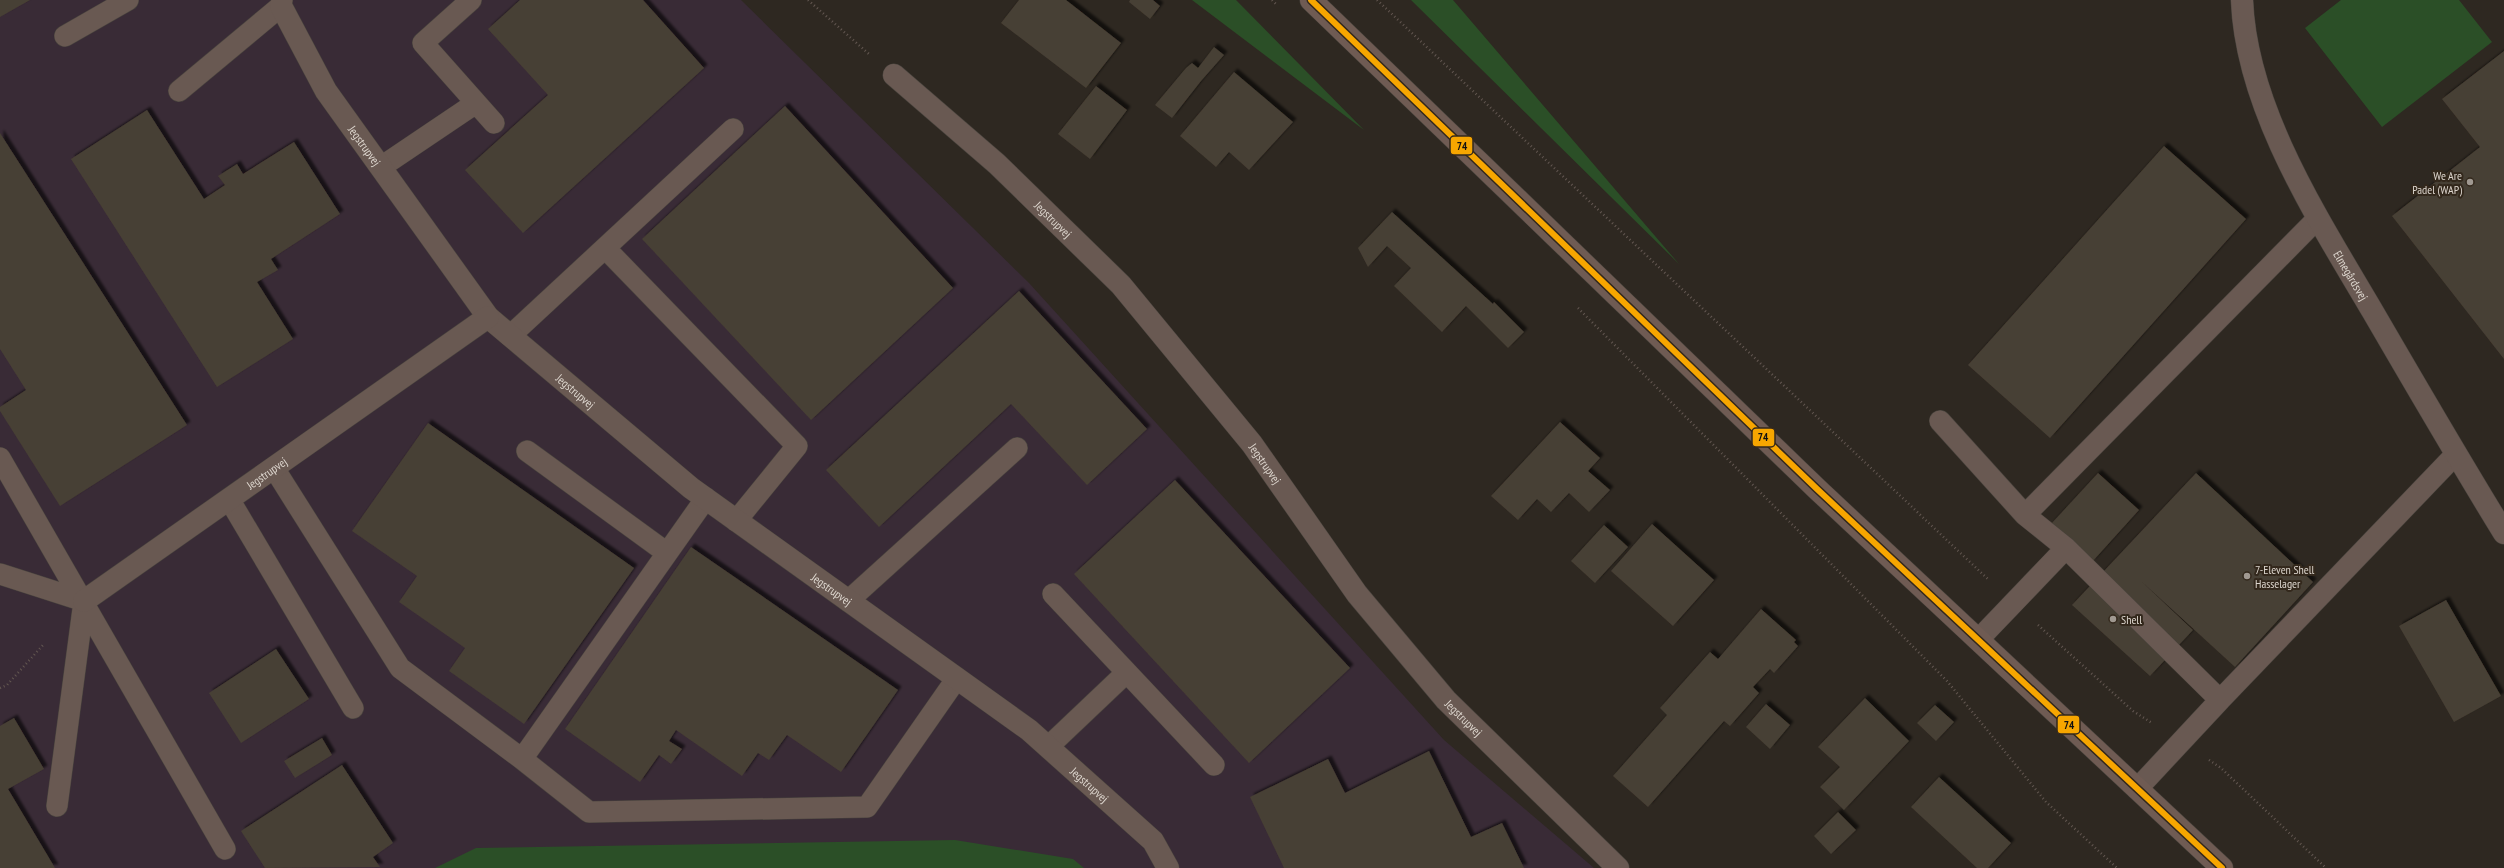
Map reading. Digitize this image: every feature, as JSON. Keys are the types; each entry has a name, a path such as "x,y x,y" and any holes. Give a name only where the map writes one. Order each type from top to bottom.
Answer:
{"main road":[{"path":"1311,0 1817,489 2222,868"}],"street":[{"name":"Elmegårdsvej","path":"2242,0 2246,44 2258,89 2278,137 2318,218 2504,533"},
{"name":"Jegstrupvej","path":"280,2 326,91 488,317 691,488 1029,730 1153,842 1168,868"},
{"name":"Jegstrupvej","path":"894,75 997,164 1121,285 1252,444 1357,594 1446,700 1536,791 1618,868"},
{"name":"Jegstrupvej","path":"84,601 488,317"}],"lane":[{"path":"64,36 128,0"},
{"path":"471,0 423,43 494,123"},
{"path":"180,91 280,2"},
{"path":"381,167 476,103"},
{"path":"510,336 733,129"},
{"path":"2025,515 2318,218"},
{"path":"605,248 797,446 736,521"},
{"path":"1940,421 2025,515 2066,548 2220,700"},
{"path":"848,601 1017,448"},
{"path":"528,450 667,553"},
{"path":"2137,789 2220,700 2456,454"},
{"path":"0,458 84,601 224,849"},
{"path":"274,468 400,668 522,759 589,812 867,807 957,678"},
{"path":"522,759 706,498"},
{"path":"229,499 353,708"},
{"path":"1978,640 2066,548"},
{"path":"0,574 84,601"},
{"path":"1053,594 1214,766"},
{"path":"57,806 84,601"},
{"path":"1048,747 1126,673"}],"path":[{"path":"808,0 894,75"},
{"path":"1272,0 1278,6"},
{"path":"1376,0 1994,584"},
{"path":"1576,306 1947,680 2046,802 2117,868"},
{"path":"2034,621 2133,711 2158,727"},
{"path":"2202,755 2221,768 2326,868"}],"shaded area":[{"path":"0,0 741,0 1029,283 1444,740 1594,868 0,868"}],"green space":[{"path":"1192,0 1236,0 1364,130"},
{"path":"1411,0 1453,0 1679,264"},
{"path":"2341,0 2459,0 2492,42 2382,127 2305,28"},
{"path":"955,840 1073,859 1084,868 435,868 476,848"}],"building":[{"path":"0,0 30,0 0,17"},
{"path":"520,0 643,0 704,68 523,233 465,170 548,95 488,29"},
{"path":"1019,0 1066,0 1121,43 1086,88 1001,23"},
{"path":"1130,0 1153,0 1160,6 1150,19 1129,2"},
{"path":"1214,47 1224,55 1172,118 1155,105 1186,68 1192,63 1198,68"},
{"name":"We Are Padel (WAP)","path":"2504,51 2504,359 2392,216 2480,147 2442,99"},
{"path":"1234,72 1293,122 1249,170 1229,152 1216,167 1180,136"},
{"path":"1096,86 1127,110 1090,159 1058,134"},
{"path":"785,106 953,288 811,420 642,239"},
{"path":"147,110 204,199 225,185 218,176 237,164 243,174 294,142 340,214 271,259 278,270 257,282 293,339 217,387 71,159"},
{"path":"0,133 187,425 60,506 0,411 0,407 26,390 0,349"},
{"path":"2164,146 2246,219 2050,438 1968,365"},
{"path":"1392,212 1493,304 1494,302 1524,332 1508,348 1466,306 1442,332 1394,286 1411,268 1387,246 1368,267 1358,248"},
{"path":"1019,291 1147,429 1087,485 1011,404 879,527 826,470"},
{"path":"1560,422 1600,458 1588,471 1610,490 1589,512 1569,493 1551,512 1537,499 1518,520 1491,496"},
{"path":"428,423 634,568 524,724 449,671 465,648 399,602 417,576 352,531"},
{"path":"2098,473 2139,510 2092,562 2051,524"},
{"path":"2196,473 2313,582 2235,667 2141,581 2193,630 2150,676 2072,605"},
{"path":"1175,480 1350,668 1249,763 1074,574"},
{"path":"1652,524 1714,580 1673,626 1611,571"},
{"path":"1604,525 1628,547 1595,583 1571,561"},
{"path":"691,547 898,690 841,772 787,735 769,760 758,753 742,776 676,730 669,741 682,749 671,764 659,755 640,782 565,729"},
{"path":"2446,600 2501,696 2454,722 2399,626"},
{"path":"1761,609 1796,640 1794,642 1798,646 1774,673 1770,669 1753,687 1759,693 1730,726 1724,721 1648,807 1613,776 1667,715 1660,708 1710,652 1718,659"},
{"path":"276,649 309,699 241,743 209,693"},
{"path":"1865,698 1909,741 1844,810 1820,787 1840,767 1818,747"},
{"path":"1766,704 1790,725 1770,749 1746,727"},
{"path":"1935,705 1954,722 1936,741 1917,723"},
{"path":"14,718 44,769 8,789 55,868 0,868 0,726"},
{"path":"322,738 332,755 295,778 284,761"},
{"path":"1429,751 1471,837 1502,823 1524,868 1284,868 1250,797 1328,759 1345,793"},
{"path":"342,765 393,843 373,857 380,867 265,868 241,831"},
{"path":"1939,777 2011,843 1988,868 1977,868 1911,807"},
{"path":"1838,812 1856,830 1831,854 1814,836"}],"transit line":[{"name":"74","path":"1311,0 1817,489 2222,868"}],"place":[{"name":"We Are Padel (WAP)","path":"2470,182"},
{"name":"7-Eleven Shell Hasselager","path":"2247,576"},
{"name":"Shell","path":"2113,619"}]}
